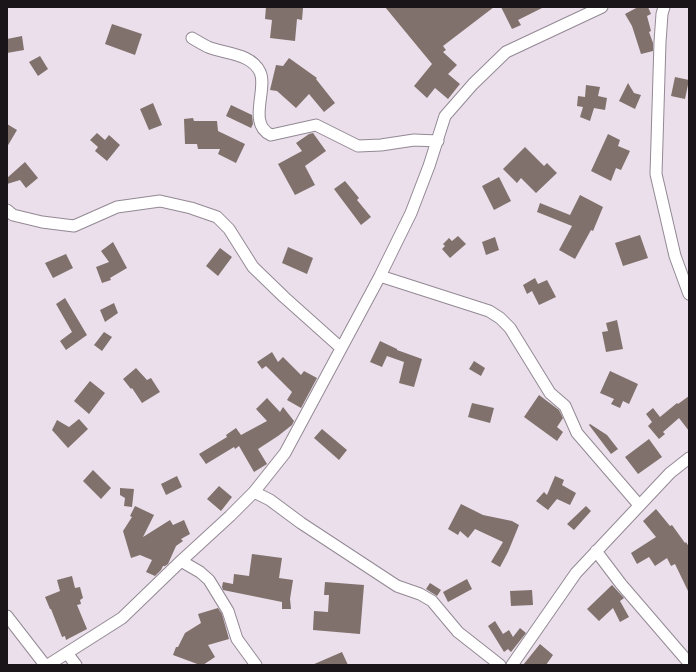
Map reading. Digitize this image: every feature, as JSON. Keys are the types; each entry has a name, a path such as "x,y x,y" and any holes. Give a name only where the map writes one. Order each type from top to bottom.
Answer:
{"street":[{"path":"48,665 122,618 254,492 285,453 380,276 411,213 438,140 445,116 473,84 506,52 602,7"},
{"path":"664,7 662,14 660,50 656,174 674,256 689,294"},
{"path":"192,38 209,47 245,58 257,67 261,73 259,115 261,126 265,132 271,135 316,125 358,146 381,145 414,140 438,140"},
{"path":"7,210 13,215 42,222 74,226 117,207 160,201 191,208 217,217 229,229 253,267 341,348"},
{"path":"380,276 489,311 500,318 510,328 550,393 565,406 577,433 639,505"},
{"path":"512,665 576,573 670,473 689,458"},
{"path":"254,492 270,500 301,523 397,586 420,594 432,601 458,632 500,665"},
{"path":"596,551 621,584 689,663"},
{"path":"180,561 200,572 208,580 228,611 237,639 256,665"},
{"path":"7,616 45,665"},
{"path":"67,654 76,665"}],"building":[{"path":"266,7 303,8 302,20 297,19 295,41 270,38 272,20 265,19"},
{"path":"385,7 494,7 443,46 446,50 443,52 457,65 448,74 460,84 448,99 435,88 427,98 414,86 432,64"},
{"path":"501,7 544,7 518,20 521,25 512,29"},
{"path":"638,7 648,7 651,14 647,16 651,31 649,32 653,43 653,51 641,54 632,26 625,14"},
{"path":"112,24 142,34 135,55 105,44"},
{"path":"22,36 24,50 7,53 7,39"},
{"path":"40,56 48,69 38,76 29,62"},
{"path":"289,58 317,78 316,79 335,103 324,112 309,94 296,108 277,91 270,90 276,65 283,66"},
{"path":"675,77 689,80 685,99 671,96"},
{"path":"628,83 634,93 641,95 635,109 619,101"},
{"path":"586,85 600,87 598,96 607,98 605,110 594,108 590,121 580,117 583,107 577,106 578,96 585,97"},
{"path":"153,103 162,125 149,130 140,109"},
{"path":"231,105 252,115 253,124 251,128 226,116"},
{"path":"193,118 194,121 217,121 218,131 245,144 236,163 218,154 220,149 198,149 197,144 185,144 184,119"},
{"path":"7,124 17,130 7,147"},
{"path":"97,133 105,140 109,135 120,145 107,161 95,151 98,147 90,140"},
{"path":"313,133 326,151 305,166 315,185 295,195 278,164 302,151 296,143"},
{"path":"608,134 620,140 618,146 630,151 621,170 616,168 611,181 591,171"},
{"path":"525,147 544,166 547,163 557,173 536,193 521,178 517,183 503,169"},
{"path":"25,162 38,178 26,188 20,180 7,184 7,178"},
{"path":"499,177 511,201 494,210 482,186"},
{"path":"345,181 359,198 357,200 371,217 361,225 334,189"},
{"path":"580,195 603,207 593,231 591,230 575,259 559,250 572,226 537,212 540,203 570,215"},
{"path":"640,235 648,258 623,266 615,243"},
{"path":"458,236 466,244 450,258 442,249 445,246 443,244 449,238 452,241"},
{"path":"495,237 499,250 486,255 482,242"},
{"path":"113,242 127,268 110,278 111,280 102,283 96,267 109,262 101,251"},
{"path":"288,247 313,258 307,274 282,263"},
{"path":"220,248 232,257 218,276 206,266"},
{"path":"66,254 73,268 53,278 45,263"},
{"path":"535,278 538,284 547,280 556,297 539,305 532,291 527,294 523,285"},
{"path":"65,298 87,335 66,350 60,341 72,332 56,304"},
{"path":"114,303 118,313 105,322 100,310"},
{"path":"617,320 623,349 606,352 602,332 608,331 606,323"},
{"path":"104,332 112,337 102,351 94,345"},
{"path":"380,341 397,350 422,359 414,387 399,383 404,362 387,356 382,367 370,362"},
{"path":"272,352 278,362 283,357 301,375 304,371 317,378 301,408 287,400 292,392 266,366 262,369 257,362"},
{"path":"474,361 485,368 481,376 469,369"},
{"path":"136,368 147,380 151,378 160,392 142,403 132,388 131,389 123,379"},
{"path":"610,371 638,384 629,404 623,401 620,408 611,404 614,399 600,393"},
{"path":"90,381 105,393 89,414 74,401"},
{"path":"539,395 559,410 563,418 557,427 563,432 557,441 524,417"},
{"path":"689,396 689,431 679,418 663,432 665,434 659,439 648,426 652,422 646,414 653,408 660,417 677,403 678,404"},
{"path":"267,398 280,412 283,407 294,421 292,425 278,436 258,449 267,464 254,472 239,446 235,449 234,447 206,464 199,454 227,437 226,435 236,428 241,435 267,421 256,409"},
{"path":"472,403 494,408 490,423 468,417"},
{"path":"79,419 88,429 68,448 52,430 57,420 69,427"},
{"path":"590,424 607,435 618,449 611,454 589,425"},
{"path":"322,429 347,450 339,460 314,438"},
{"path":"649,439 662,457 638,474 625,457"},
{"path":"93,470 111,488 101,499 83,481"},
{"path":"177,476 182,487 166,495 161,484"},
{"path":"555,476 564,480 562,485 576,493 570,505 557,499 548,510 536,501 544,492 547,495"},
{"path":"219,486 232,497 221,511 207,499"},
{"path":"120,488 134,489 132,507 124,506 125,498 120,495"},
{"path":"461,504 483,515 512,521 519,525 500,567 491,562 503,542 475,529 468,538 460,531 458,535 448,529"},
{"path":"135,506 154,515 143,537 170,520 173,525 184,520 190,534 181,539 183,541 176,546 168,564 163,566 155,576 146,572 152,560 140,555 131,558 123,531 132,517 130,516"},
{"path":"586,506 591,511 574,530 567,524"},
{"path":"656,509 670,526 672,525 689,547 689,593 675,564 671,566 667,558 655,566 649,557 637,564 631,553 656,537 643,521"},
{"path":"252,554 282,558 279,578 293,580 290,599 291,609 282,609 282,602 223,590 223,582 233,584 234,574 249,576"},
{"path":"72,576 75,588 80,587 83,598 80,600 81,604 77,605 87,629 66,640 65,636 62,637 45,597 60,591 57,580"},
{"path":"467,579 472,589 448,602 443,592"},
{"path":"325,582 364,585 360,634 313,630 314,611 328,612 329,595 324,595"},
{"path":"430,583 441,590 437,596 426,589"},
{"path":"612,585 624,598 620,601 629,617 620,622 613,608 599,621 587,609"},
{"path":"532,590 533,605 511,606 510,591"},
{"path":"218,608 222,614 229,639 208,645 215,657 203,665 200,665 173,655 185,633 201,623 198,614"},
{"path":"495,621 503,634 509,630 513,637 520,628 526,633 511,652 508,649 504,652 488,626"},
{"path":"540,644 553,655 546,665 523,665"},
{"path":"342,652 348,665 312,665"}]}
